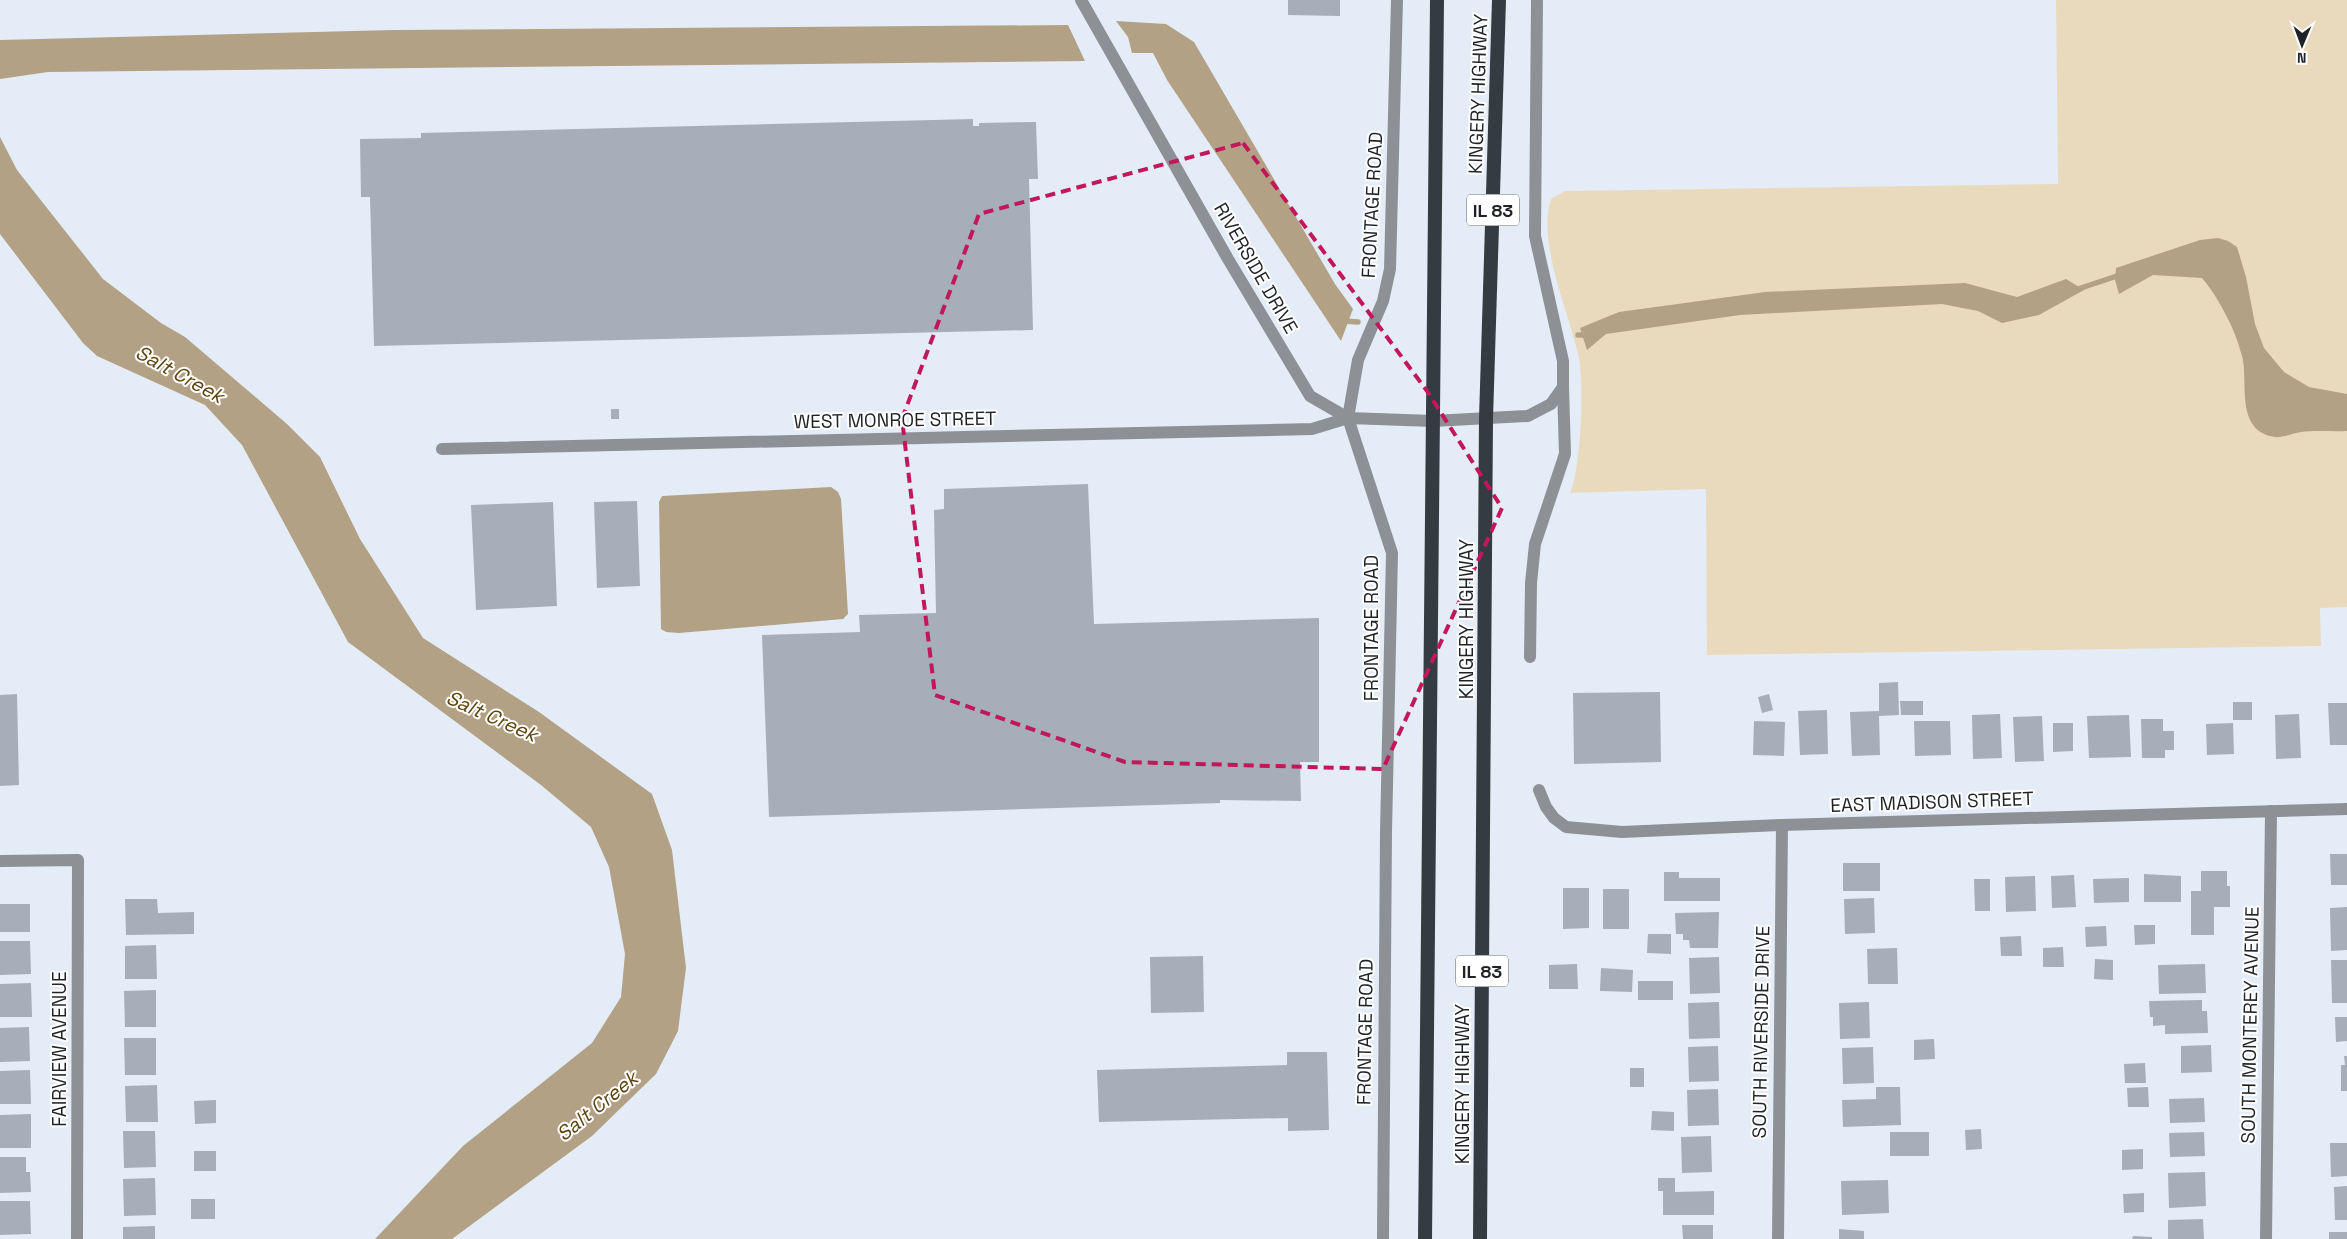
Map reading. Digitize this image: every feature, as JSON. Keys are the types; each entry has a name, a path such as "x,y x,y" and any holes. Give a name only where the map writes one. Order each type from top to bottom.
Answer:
{"highway":[{"name":"KINGERY HIGHWAY","path":"1425,1239 1437,0"},
{"name":"KINGERY HIGHWAY","path":"1480,1239 1486,419 1499,0"}],"street":[{"name":"RIVERSIDE DRIVE","path":"1081,0 1228,259 1310,396 1348,418 1486,419"},
{"name":"FRONTAGE ROAD","path":"1383,1239 1386,833 1392,552 1348,418 1358,360 1383,301 1390,269 1397,0"},
{"path":"1530,657 1532,583 1536,544 1565,454 1563,361 1535,236 1537,0"},
{"path":"1486,419 1528,416 1551,404 1563,387"},
{"name":"WEST MONROE STREET","path":"442,450 1312,429 1348,418"},
{"name":"EAST MADISON STREET","path":"1539,790 1546,807 1554,818 1566,827 1622,832 1782,824 2347,809"},
{"name":"SOUTH MONTEREY AVENUE","path":"2266,1239 2271,811"},
{"name":"SOUTH RIVERSIDE DRIVE","path":"1778,1239 1782,824"},
{"name":"FAIRVIEW AVENUE","path":"0,861 78,860 77,1239"}],"highlighted area":[{"path":"1243,143 1427,391 1502,508 1383,769 1125,762 935,695 902,419 979,214"}],"shaded area":[{"path":"2056,0 2347,0 2347,607 2320,608 2321,646 1707,655 1706,489 1570,493 1577,465 1581,424 1580,367 1551,255 1548,216 1551,199 1565,191 2058,184"}],"water":[{"path":"1116,21 1166,24 1194,42 1335,284 1353,309 1341,341 1167,80 1153,53 1132,53 1128,37"},
{"path":"1068,25 1085,61 48,72 0,79 0,40 393,30"},
{"name":"Salt Creek","path":"0,137 17,170 103,279 161,323 185,337 287,424 320,457 360,539 423,638 539,712 652,794 672,850 686,968 678,1031 656,1074 592,1136 452,1239 375,1239 463,1146 592,1043 621,997 625,954 609,867 591,827 541,785 348,642 242,445 205,405 97,356 83,343 0,234"},
{"path":"2218,238 2228,241 2237,247 2246,277 2255,324 2264,348 2284,372 2309,387 2347,394 2347,431 2307,431 2275,437 2262,433 2254,425 2248,415 2244,366 2239,346 2221,305 2202,278 2153,275 2119,294 2115,280 2116,268 2200,240"},
{"path":"2066,279 2084,290 2039,315 2002,323 1978,311 1942,304 1740,315 1606,334 1587,350 1580,328 1619,312 1765,292 1965,283 2017,297"},
{"path":"831,487 838,492 841,499 848,614 843,619 679,633 666,632 661,629 659,502 662,496"}],"building":[{"path":"1288,0 1340,0 1340,16 1288,15"},
{"path":"973,119 973,126 979,126 979,123 1036,122 1038,179 1029,179 1033,330 374,346 370,197 361,197 360,139 421,138 421,133"},
{"path":"611,409 619,409 619,419 611,419"},
{"path":"1088,484 1094,624 1319,618 1319,762 1300,762 1301,801 1220,800 1220,803 769,817 762,635 860,632 859,615 936,613 934,510 944,509 944,489"},
{"path":"637,501 640,586 597,588 594,502"},
{"path":"553,502 557,606 476,610 471,505"},
{"path":"1898,682 1899,715 1879,716 1880,755 1852,756 1850,712 1879,711 1879,683"},
{"path":"1660,692 1661,762 1574,764 1573,693"},
{"path":"17,694 19,785 0,786 0,695"},
{"path":"1769,694 1773,710 1762,713 1758,697"},
{"path":"1900,701 1923,701 1923,715 1901,715"},
{"path":"2233,702 2252,702 2252,720 2233,720"},
{"path":"2328,703 2347,703 2347,745 2330,745"},
{"path":"1827,710 1828,754 1800,755 1798,711"},
{"path":"2000,714 2002,758 1973,759 1972,715"},
{"path":"2299,714 2301,758 2276,759 2275,715"},
{"path":"2129,715 2131,757 2089,758 2087,716"},
{"path":"2042,716 2044,761 2015,762 2013,717"},
{"path":"2141,719 2163,719 2163,731 2174,731 2174,750 2165,750 2165,758 2142,758"},
{"path":"1754,721 1785,722 1784,756 1753,755"},
{"path":"1914,721 1950,721 1951,755 1915,756"},
{"path":"2053,723 2073,723 2073,751 2053,752"},
{"path":"2233,723 2234,754 2207,755 2206,724"},
{"path":"2330,854 2347,854 2347,885 2331,885"},
{"path":"1843,863 1880,863 1880,891 1843,891"},
{"path":"2201,871 2227,871 2227,886 2230,886 2230,907 2214,907 2214,935 2191,935 2191,891 2201,891"},
{"path":"1664,872 1679,872 1679,878 1720,878 1720,901 1664,901"},
{"path":"2144,874 2181,876 2181,902 2144,902"},
{"path":"2074,875 2076,907 2052,908 2051,876"},
{"path":"2035,876 2036,911 2006,912 2005,877"},
{"path":"2129,878 2129,902 2094,903 2093,879"},
{"path":"1974,879 1990,879 1990,911 1975,911"},
{"path":"1563,888 1589,888 1589,928 1563,929"},
{"path":"1603,889 1629,889 1629,929 1603,929"},
{"path":"1874,898 1875,933 1845,934 1844,899"},
{"path":"125,899 157,899 158,913 194,912 194,934 126,935"},
{"path":"0,904 30,904 30,932 0,932"},
{"path":"2347,907 2347,950 2331,951 2330,908"},
{"path":"1719,912 1718,948 1690,948 1689,940 1683,940 1683,934 1676,934 1675,913"},
{"path":"2134,925 2155,925 2155,944 2135,945"},
{"path":"2106,926 2107,946 2086,947 2085,927"},
{"path":"1648,934 1671,934 1671,954 1647,953"},
{"path":"2021,936 2022,956 2001,956 2000,937"},
{"path":"0,941 30,941 31,974 0,975"},
{"path":"156,945 157,979 125,979 125,946"},
{"path":"2063,947 2064,967 2043,967 2043,948"},
{"path":"1897,948 1898,984 1868,984 1867,949"},
{"path":"1203,956 1204,1012 1151,1013 1150,957"},
{"path":"1719,957 1720,993 1690,994 1689,958"},
{"path":"2095,959 2113,960 2113,980 2094,979"},
{"path":"2331,960 2347,960 2347,1003 2332,1003"},
{"path":"1577,964 1578,989 1549,989 1549,965"},
{"path":"2205,964 2206,993 2159,994 2158,965"},
{"path":"1601,968 1633,970 1632,992 1600,991"},
{"path":"1638,981 1673,981 1673,1000 1638,1000"},
{"path":"31,983 32,1017 0,1017 0,984"},
{"path":"156,990 156,1027 125,1027 124,991"},
{"path":"2202,1000 2202,1011 2207,1011 2208,1033 2165,1034 2165,1025 2153,1026 2153,1017 2150,1017 2149,1001"},
{"path":"1719,1002 1720,1038 1689,1039 1688,1003"},
{"path":"1869,1002 1870,1038 1840,1039 1839,1003"},
{"path":"2335,1017 2347,1017 2347,1041 2336,1042"},
{"path":"29,1027 30,1061 0,1062 0,1028"},
{"path":"124,1038 156,1038 156,1075 125,1075"},
{"path":"1934,1039 1935,1059 1914,1060 1914,1040"},
{"path":"2211,1045 2212,1072 2181,1073 2181,1046"},
{"path":"1718,1046 1719,1081 1689,1082 1688,1047"},
{"path":"1873,1047 1874,1083 1843,1084 1842,1048"},
{"path":"1287,1052 1327,1052 1329,1130 1288,1131 1288,1118 1099,1122 1097,1070 1287,1065"},
{"path":"2344,1056 2347,1056 2347,1091 2341,1091 2341,1065 2345,1065"},
{"path":"2145,1063 2146,1083 2125,1083 2124,1064"},
{"path":"1630,1068 1644,1068 1644,1087 1630,1087"},
{"path":"30,1070 31,1104 0,1104 0,1071"},
{"path":"157,1085 158,1122 126,1122 125,1086"},
{"path":"1876,1087 1900,1087 1901,1125 1843,1127 1842,1100 1876,1099"},
{"path":"2148,1087 2149,1107 2128,1107 2127,1088"},
{"path":"1718,1089 1719,1125 1688,1126 1687,1090"},
{"path":"2204,1098 2205,1122 2170,1123 2169,1099"},
{"path":"216,1100 216,1123 195,1124 194,1101"},
{"path":"1652,1111 1674,1112 1674,1131 1651,1130"},
{"path":"31,1114 31,1148 0,1148 0,1115"},
{"path":"1981,1129 1982,1149 1966,1150 1965,1130"},
{"path":"123,1131 155,1131 156,1167 124,1168"},
{"path":"1890,1132 1929,1132 1929,1156 1890,1156"},
{"path":"2204,1132 2205,1156 2170,1157 2169,1133"},
{"path":"1711,1136 1712,1172 1682,1173 1681,1137"},
{"path":"2330,1143 2347,1143 2347,1176 2331,1177"},
{"path":"2143,1149 2143,1169 2122,1170 2122,1150"},
{"path":"194,1151 216,1151 216,1171 194,1171"},
{"path":"0,1157 26,1157 26,1172 30,1172 31,1192 0,1193"},
{"path":"2205,1172 2206,1206 2169,1208 2168,1173"},
{"path":"155,1178 156,1215 124,1216 123,1179"},
{"path":"1658,1178 1675,1178 1675,1192 1714,1191 1714,1215 1663,1215 1663,1191 1658,1191"},
{"path":"1888,1180 1889,1213 1842,1215 1841,1181"},
{"path":"2347,1186 2347,1220 2335,1220 2334,1187"},
{"path":"2144,1193 2144,1212 2124,1213 2123,1194"},
{"path":"191,1199 215,1199 215,1219 191,1219"},
{"path":"0,1201 30,1201 31,1234 0,1235"},
{"path":"2203,1219 2204,1239 2168,1239 2168,1220"},
{"path":"1682,1225 1713,1225 1713,1239 1683,1239"},
{"path":"155,1226 155,1239 123,1239 123,1227"},
{"path":"1839,1229 1864,1231 1864,1239 1839,1239"},
{"path":"2329,1232 2347,1232 2347,1239 2329,1239"},
{"path":"2133,1236 2152,1237 2152,1239 2132,1239"}],"waterway":[{"path":"2075,290 2120,275"},
{"path":"1342,318 1344,321 1358,322"},
{"path":"1578,335 1589,335"}]}
